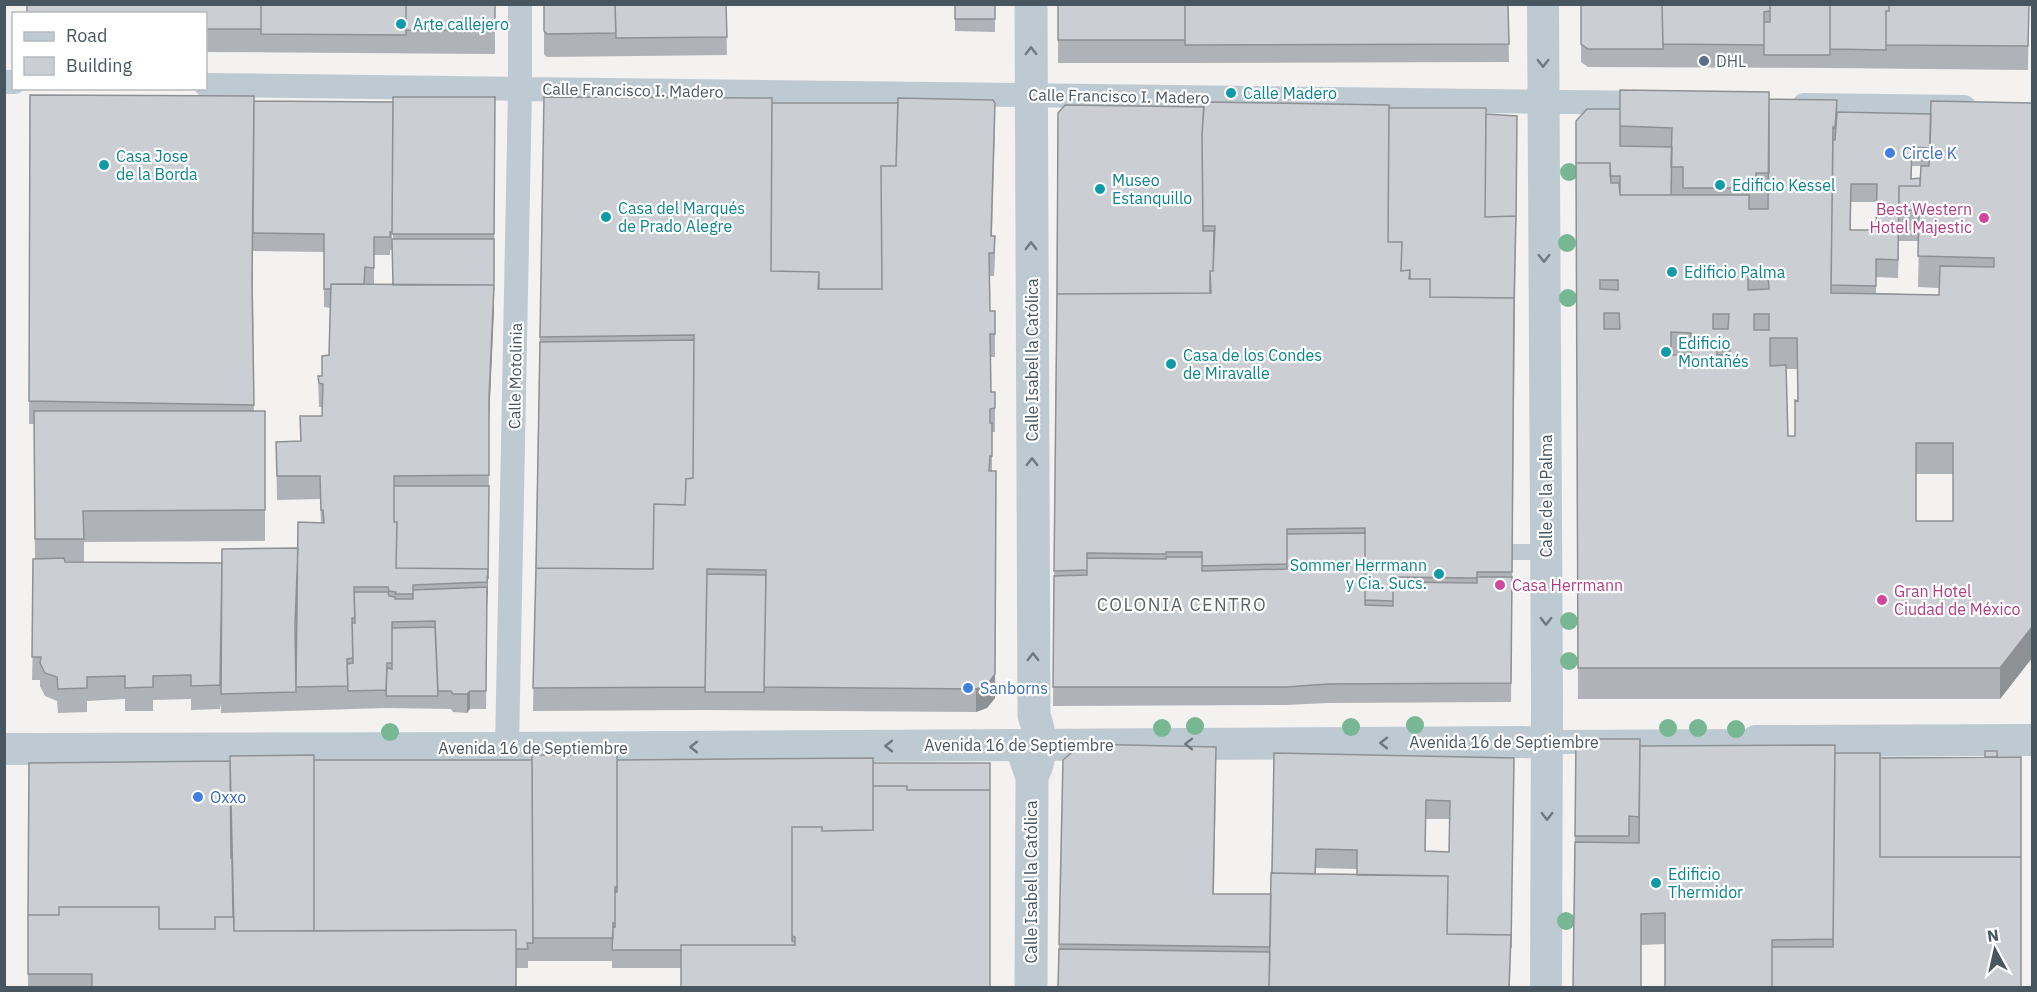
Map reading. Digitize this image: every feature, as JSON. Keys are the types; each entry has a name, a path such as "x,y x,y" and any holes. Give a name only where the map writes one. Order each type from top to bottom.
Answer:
{"street":[{"name":"Calle Motolinia","path":"507,748 520,4"},
{"name":"Calle Isabel la Católica","path":"1031,4 1033,735 1025,760 1032,777 1031,987"},
{"name":"Calle de la Palma","path":"1543,4 1546,987"},
{"name":"Calle Francisco I. Madero","path":"207,85 1678,103"},
{"path":"1785,104 1985,107"},
{"name":"Avenida 16 de Septiembre","path":"4,749 507,748 1033,735 1547,741 2032,740"}],"lane":[{"path":"1512,552 1546,552"}],"building":[{"path":"27,4 261,4 261,29 207,29 207,12 27,12"},
{"path":"261,4 406,4 406,35 261,34"},
{"path":"406,4 495,4 495,31 406,30"},
{"path":"544,4 615,4 616,33 547,34 544,31"},
{"path":"615,4 726,4 727,37 616,38"},
{"path":"955,4 995,4 995,19 955,19"},
{"path":"1058,4 1185,4 1185,40 1058,40"},
{"path":"1185,4 1508,4 1509,44 1185,45"},
{"path":"1581,4 1662,4 1663,49 1588,49 1581,44"},
{"path":"1662,4 1770,4 1770,11 1764,12 1764,45 1663,44"},
{"path":"1770,4 1830,4 1830,55 1764,55 1764,22 1770,22"},
{"path":"1830,4 1889,4 1889,11 1886,11 1886,50 1830,49"},
{"path":"1889,4 2029,4 2028,46 1886,45 1886,11 1889,11"},
{"path":"1620,90 1769,92 1769,173 1756,173 1756,188 1683,188 1683,167 1671,167 1672,128 1620,126"},
{"path":"30,95 254,96 252,281 254,405 29,401"},
{"path":"393,97 495,97 494,234 392,234"},
{"path":"544,97 772,98 771,271 819,272 818,289 882,289 881,166 896,166 898,98 993,100 995,103 991,236 995,236 994,253 989,253 990,311 995,311 995,334 990,334 991,392 995,392 995,408 990,409 992,456 990,456 989,471 996,471 995,674 987,685 976,689 764,687 766,570 707,569 705,687 533,688 536,568 653,569 654,504 685,505 686,479 693,478 694,335 540,337"},
{"path":"1769,99 1837,100 1835,128 1833,127 1831,293 1939,295 1940,266 1994,267 1994,258 1918,256 1919,210 1899,210 1899,186 1920,186 1921,166 1929,166 1931,101 2032,103 2032,627 2000,668 1578,668 1576,163 1610,163 1611,183 1619,183 1620,195 1749,195 1749,209 1768,209","holes":["1748,272 1768,272 1769,289 1748,290","1600,280 1618,280 1618,290 1600,289","1604,313 1619,313 1620,329 1604,329","1713,314 1729,314 1728,329 1713,329","1754,314 1769,314 1769,330 1754,330","1671,332 1691,333 1691,355 1671,355","1770,338 1797,338 1798,401 1795,400 1795,436 1788,436 1786,365 1770,366","1730,340 1730,355 1717,355 1717,341","1916,443 1953,443 1953,521 1916,521"]},
{"path":"254,101 393,102 392,232 390,232 390,237 374,237 374,268 365,267 364,284 331,284 331,289 324,289 324,234 253,233"},
{"path":"1204,102 1389,105 1388,242 1402,242 1401,271 1410,270 1409,279 1430,279 1430,297 1514,298 1512,572 1477,572 1477,578 1393,577 1393,601 1365,600 1365,528 1287,529 1287,564 1202,566 1202,552 1087,553 1087,570 1054,571 1057,294 1211,293 1210,271 1213,271 1215,226 1203,226"},
{"path":"772,103 898,103 896,166 881,166 882,289 819,289 819,272 771,271"},
{"path":"1065,105 1204,107 1203,231 1214,231 1210,293 1057,294 1058,113"},
{"path":"1389,108 1486,108 1485,217 1516,216 1514,303 1514,298 1430,297 1430,279 1410,279 1410,270 1401,271 1402,242 1388,242"},
{"path":"1587,109 1620,109 1620,146 1672,147 1671,195 1620,195 1620,176 1610,176 1610,163 1576,163 1576,121"},
{"path":"1837,112 1931,114 1930,148 1912,147 1911,179 1920,178 1920,186 1899,186 1898,260 1876,259 1876,286 1831,285 1833,140 1835,140","holes":["1851,184 1877,184 1876,230 1850,230"]},
{"path":"1486,114 1517,116 1516,222 1516,216 1485,217"},
{"path":"392,239 494,239 494,285 393,285"},
{"path":"331,284 494,285 489,398 489,475 394,476 394,522 397,522 396,568 488,569 487,582 413,585 413,594 395,594 396,592 389,591 388,587 354,587 353,658 347,659 348,686 296,687 298,522 324,523 323,510 321,510 320,476 277,476 276,442 301,441 300,416 322,416 323,384 319,383 318,376 322,376 322,356 329,355"},
{"path":"694,340 693,478 686,479 685,505 654,504 653,569 536,568 540,342"},
{"path":"34,411 265,411 265,510 83,511 84,539 35,539"},
{"path":"394,486 489,486 488,579 488,569 396,568 397,522 394,522"},
{"path":"1365,533 1365,605 1393,606 1393,582 1477,583 1477,577 1512,577 1511,683 1328,684 1286,687 1053,687 1054,576 1087,575 1087,558 1202,557 1202,571 1287,569 1287,534"},
{"path":"298,548 295,625 296,692 221,694 222,549"},
{"path":"64,558 65,562 222,563 220,685 191,686 191,675 153,676 153,687 125,688 125,676 87,677 87,688 58,689 57,677 45,673 40,663 41,657 32,657 33,559"},
{"path":"707,574 766,575 764,692 705,692"},
{"path":"487,587 486,691 453,694 451,691 438,691 435,621 392,622 392,663 387,663 386,690 348,691 347,664 353,663 354,592 388,592 389,596 395,599 413,599 413,590"},
{"path":"435,627 438,696 386,696 387,668 392,669 392,628"},
{"path":"1576,739 1640,739 1639,817 1629,816 1629,836 1575,836"},
{"path":"1082,744 1216,747 1213,894 1271,894 1270,947 1059,944 1063,760"},
{"path":"1835,745 1833,939 1772,940 1772,987 1665,987 1665,913 1641,914 1641,987 1573,987 1575,842 1639,843 1640,746"},
{"path":"1985,751 1997,751 1997,757 1985,757"},
{"path":"1274,753 1514,758 1511,948 1511,935 1447,934 1448,876 1357,875 1357,850 1316,849 1315,874 1272,873","holes":["1426,800 1450,801 1449,852 1425,851"]},
{"path":"1835,753 1880,753 1880,857 2021,857 2021,987 1772,987 1772,947 1833,947"},
{"path":"314,755 314,931 234,931 230,756"},
{"path":"532,755 617,755 617,887 615,887 613,938 533,938"},
{"path":"2021,757 2021,857 1880,857 1880,758"},
{"path":"873,758 873,830 822,831 822,827 792,827 792,941 795,945 681,945 681,950 612,950 613,928 615,927 615,892 617,892 617,760"},
{"path":"314,760 532,760 533,943 527,943 528,949 516,949 516,930 314,931"},
{"path":"230,761 233,917 215,917 215,929 159,929 159,907 59,907 59,915 28,915 29,763"},
{"path":"873,763 990,763 990,790 907,790 907,786 873,786"},
{"path":"873,786 907,786 907,790 990,790 990,987 681,987 681,945 795,945 795,937 792,936 792,827 822,827 822,831 873,830"},
{"path":"1271,873 1448,876 1447,934 1511,935 1509,987 1269,987"},
{"path":"59,907 159,907 159,929 215,929 215,917 234,917 234,931 516,930 516,987 92,987 92,974 28,974 28,915 59,915"},
{"path":"1059,949 1270,952 1269,987 1058,987"}],"place":[{"name":"Arte callejero","path":"401,24"},
{"name":"DHL","path":"1704,61"},
{"name":"Calle Madero","path":"1231,93"},
{"name":"Circle K","path":"1890,153"},
{"name":"Casa Jose de la Borda","path":"104,165"},
{"name":"Edificio Kessel","path":"1720,185"},
{"name":"Museo Estanquillo","path":"1100,189"},
{"name":"Casa del Marqués de Prado Alegre","path":"606,217"},
{"name":"Best Western Hotel Majestic","path":"1984,218"},
{"name":"Edificio Palma","path":"1672,272"},
{"name":"Edificio Montañés","path":"1666,352"},
{"name":"Casa de los Condes de Miravalle","path":"1171,364"},
{"name":"Sommer Herrmann y Cia. Sucs.","path":"1439,574"},
{"name":"Casa Herrmann","path":"1500,585"},
{"name":"Gran Hotel Ciudad de México","path":"1882,600"},
{"name":"Sanborns","path":"968,688"},
{"name":"Oxxo","path":"198,797"},
{"name":"Edificio Thermidor","path":"1656,883"}],"district":[{"name":"COLONIA CENTRO","path":"1182,604"}]}
